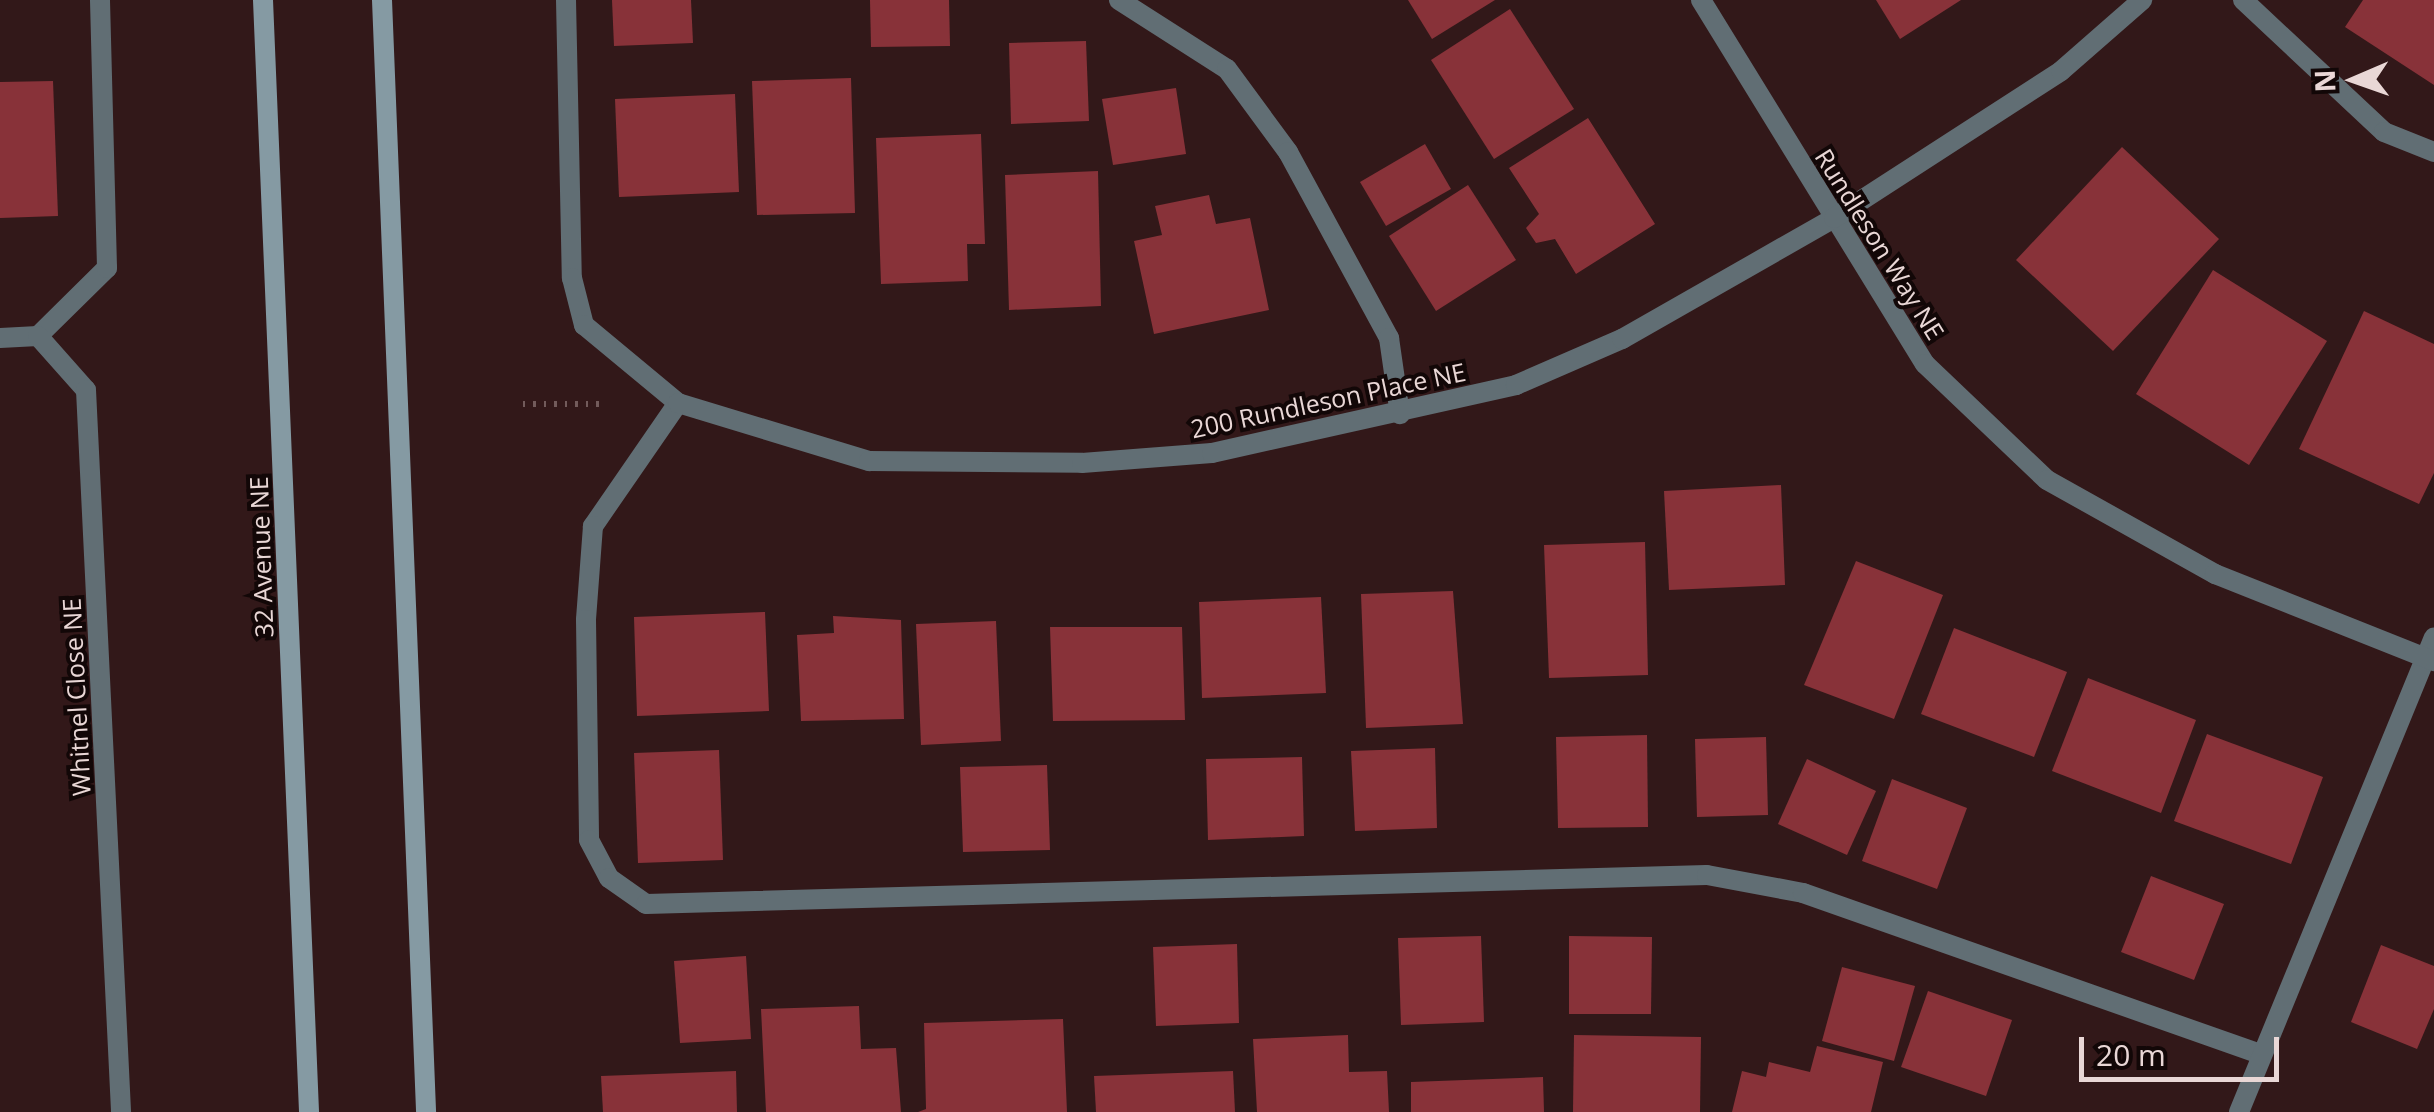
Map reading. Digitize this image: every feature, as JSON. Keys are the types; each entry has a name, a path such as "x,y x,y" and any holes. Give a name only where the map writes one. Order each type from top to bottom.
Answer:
{"main road":[{"name":"32 Avenue NE","path":"263,0 309,1112"},
{"path":"382,0 426,1112"}],"street":[{"path":"0,338 38,336 107,268 100,0"},
{"path":"566,0 572,278 584,325 678,403 593,526 586,620 590,840 608,878 646,904 1708,875 1803,893 2259,1054"},
{"path":"1118,0 1227,69 1288,152 1389,338 1400,414"},
{"name":"Rundleson Way NE","path":"1702,0 1924,364 2047,480 2215,574 2430,659"},
{"name":"200 Rundleson Place NE","path":"678,403 869,461 1082,464 1212,452 1400,414 1516,385 1622,339 1834,218 2061,72 2142,0"},
{"path":"2243,0 2384,132 2434,152"},
{"name":"Whitnel Close NE","path":"38,336 86,390 121,1112"},
{"path":"2239,1112 2259,1054 2430,659 2434,637"}],"path":[{"path":"523,404 678,403"}],"building":[{"path":"612,0 691,0 693,43 614,46"},
{"path":"870,0 949,0 950,46 871,47"},
{"path":"1408,0 1495,0 1432,39"},
{"path":"1876,0 1961,0 1900,39"},
{"path":"2363,0 2434,0 2434,85 2345,27"},
{"path":"1510,9 1574,109 1494,159 1431,60"},
{"path":"1086,41 1089,121 1011,124 1009,43"},
{"path":"851,78 855,213 757,215 752,81"},
{"path":"53,81 58,216 0,218 0,82"},
{"path":"1176,88 1186,154 1113,165 1102,99"},
{"path":"735,94 739,192 619,197 615,99"},
{"path":"1588,118 1655,224 1576,274 1555,239 1536,243 1526,228 1539,214 1509,168"},
{"path":"981,134 985,244 967,244 968,281 881,284 876,138"},
{"path":"1425,144 1451,189 1386,226 1360,182"},
{"path":"2122,147 2219,239 2113,351 2016,260"},
{"path":"1098,171 1101,306 1009,310 1005,175"},
{"path":"1468,185 1516,260 1436,311 1389,236"},
{"path":"1209,195 1216,224 1250,218 1269,310 1154,334 1134,241 1162,235 1155,206"},
{"path":"2213,270 2327,341 2249,465 2136,394"},
{"path":"2364,311 2434,344 2434,473 2419,504 2299,449"},
{"path":"1781,485 1785,585 1669,590 1664,491"},
{"path":"1645,542 1648,675 1549,678 1544,545"},
{"path":"1856,561 1943,595 1894,719 1804,685"},
{"path":"1453,591 1463,724 1366,728 1361,594"},
{"path":"1321,597 1326,693 1202,698 1199,602"},
{"path":"765,612 769,711 637,716 634,617"},
{"path":"833,616 901,620 904,719 801,721 797,635 834,633"},
{"path":"996,621 1001,741 921,745 916,624"},
{"path":"1050,627 1182,627 1185,720 1053,721"},
{"path":"1954,628 2067,672 2034,757 1921,714"},
{"path":"2088,678 2196,720 2161,813 2052,771"},
{"path":"2207,734 2323,777 2291,864 2174,821"},
{"path":"1647,735 1648,827 1558,828 1556,737"},
{"path":"1766,737 1768,815 1697,817 1695,739"},
{"path":"1435,748 1437,828 1355,831 1351,751"},
{"path":"719,750 723,860 638,863 634,753"},
{"path":"1302,757 1304,836 1208,840 1206,759"},
{"path":"1807,759 1876,791 1847,855 1778,824"},
{"path":"1047,765 1050,850 963,852 960,767"},
{"path":"1892,779 1967,808 1937,889 1862,861"},
{"path":"2151,876 2224,904 2194,980 2121,952"},
{"path":"1481,936 1484,1022 1401,1025 1398,938"},
{"path":"1569,936 1652,937 1651,1014 1569,1014"},
{"path":"1237,944 1239,1023 1156,1026 1153,947"},
{"path":"2381,945 2434,966 2434,1009 2417,1049 2351,1022"},
{"path":"746,956 751,1039 680,1043 674,961"},
{"path":"1842,967 1915,986 1894,1061 1822,1041"},
{"path":"1928,991 2012,1020 1986,1096 1901,1067"},
{"path":"859,1006 861,1049 896,1048 901,1112 766,1112 761,1009"},
{"path":"1063,1019 1067,1112 918,1112 926,1109 924,1023"},
{"path":"1348,1035 1349,1072 1387,1071 1389,1112 1257,1112 1253,1039"},
{"path":"1574,1035 1701,1037 1700,1112 1573,1112"},
{"path":"1817,1046 1883,1062 1871,1112 1732,1112 1742,1071 1766,1077 1769,1062 1810,1072"},
{"path":"736,1071 737,1112 603,1112 601,1076"},
{"path":"1233,1071 1235,1112 1096,1112 1094,1076"},
{"path":"1543,1077 1544,1112 1411,1112 1411,1082"}]}
